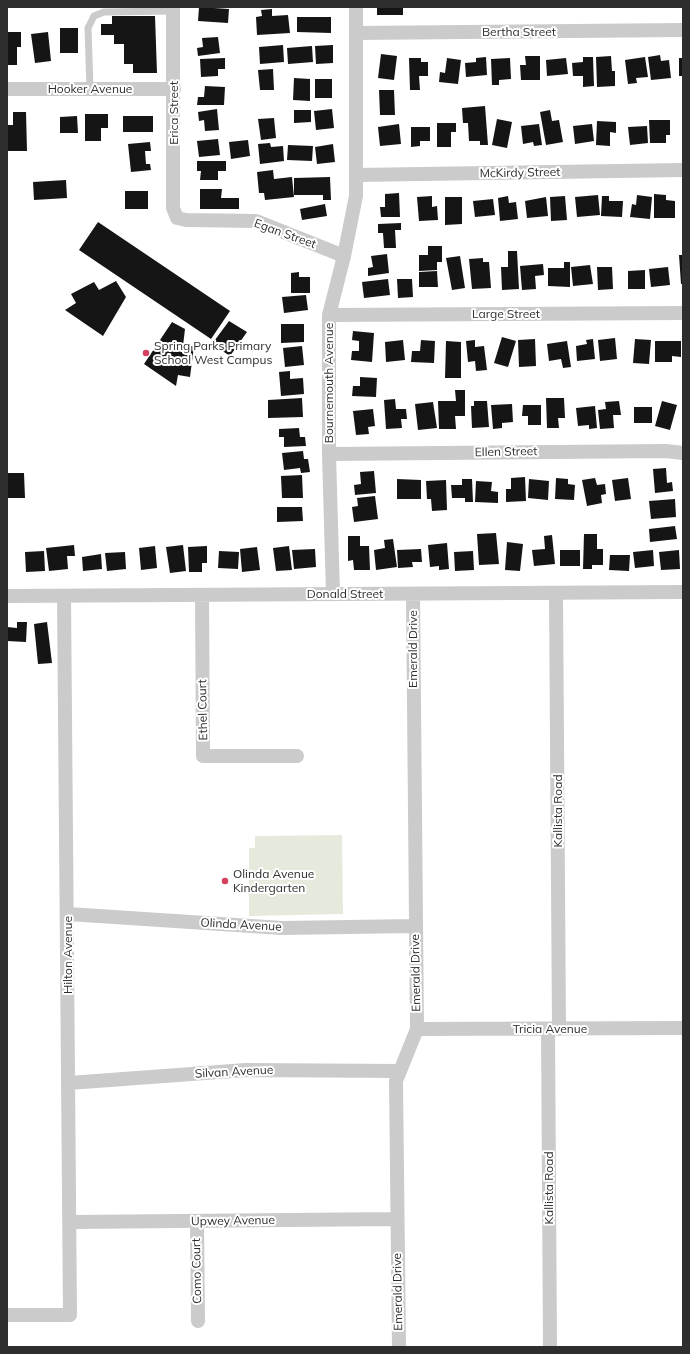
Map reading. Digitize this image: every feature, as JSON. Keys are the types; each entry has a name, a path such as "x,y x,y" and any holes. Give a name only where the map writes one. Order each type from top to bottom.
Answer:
{"street":[{"name":"Bournemouth Avenue","path":"334,594 329,454 329,315 354,212 357,175 356,7"},
{"name":"Erica Street","path":"173,9 173,208 177,218"},
{"name":"Bertha Street","path":"356,33 683,30"},
{"name":"Hooker Avenue","path":"7,88 174,89"},
{"name":"McKirdy Street","path":"357,175 683,170"},
{"name":"Egan Street","path":"177,218 186,220 256,221 344,256"},
{"name":"Large Street","path":"329,315 683,313"},
{"name":"Ellen Street","path":"329,454 666,451 683,453"},
{"name":"Donald Street","path":"7,596 556,594 683,592"},
{"name":"Emerald Drive","path":"399,1347 396,1219 396,1081 417,1029 413,594"},
{"name":"Kallista Road","path":"550,1347 554,1029 556,594"},
{"name":"Ethel Court","path":"202,595 203,756 297,756"},
{"name":"Hilton Avenue","path":"7,1315 70,1315 68,914 64,596"},
{"name":"Olinda Avenue","path":"68,914 282,928 415,926"},
{"name":"Tricia Avenue","path":"417,1029 683,1028"},
{"name":"Silvan Avenue","path":"69,1083 246,1070 399,1071"},
{"name":"Upwey Avenue","path":"70,1222 396,1219"},
{"name":"Como Court","path":"197,1222 198,1321"}],"lane":[{"path":"90,89 88,28 94,16 104,12 173,9"}],"shaded area":[{"path":"342,835 343,914 249,916 249,848 255,848 255,836"}],"building":[{"path":"199,7 229,9 228,23 198,21"},
{"path":"377,7 403,7 403,15 377,15"},
{"path":"272,9 272,16 288,15 290,33 257,35 256,17 262,16 261,10"},
{"path":"112,16 155,16 157,73 133,73 133,64 124,64 124,44 114,44 114,35 101,35 101,24 112,24"},
{"path":"297,17 331,17 331,33 297,32"},
{"path":"60,28 78,28 78,53 60,53"},
{"path":"7,32 21,32 21,47 17,47 17,65 7,65"},
{"path":"48,32 51,61 35,63 31,34"},
{"path":"218,37 220,53 198,56 197,48 203,47 202,38"},
{"path":"283,45 284,62 260,64 259,47"},
{"path":"333,45 333,63 316,64 315,46"},
{"path":"312,46 313,62 288,64 287,48"},
{"path":"381,54 397,56 394,80 378,78"},
{"path":"660,55 661,61 669,60 671,78 651,80 648,57"},
{"path":"525,56 540,56 540,80 521,80 520,65 526,65"},
{"path":"611,56 612,71 615,71 615,86 597,87 596,57"},
{"path":"486,57 487,75 466,77 465,63 476,62 476,58"},
{"path":"583,57 593,57 594,86 583,87 583,76 573,76 572,63 583,62"},
{"path":"645,57 648,77 636,78 637,83 628,84 625,60"},
{"path":"225,58 225,69 218,69 218,76 201,77 200,59"},
{"path":"409,58 421,58 421,62 428,62 428,76 419,76 420,90 410,90"},
{"path":"447,58 461,60 458,84 439,82 440,72 445,73"},
{"path":"510,58 511,79 499,80 499,85 492,85 491,59"},
{"path":"566,58 568,74 547,76 546,60"},
{"path":"679,58 683,58 683,76 679,76"},
{"path":"273,69 274,90 260,90 258,70"},
{"path":"294,78 310,79 310,101 293,100"},
{"path":"315,79 332,79 332,98 315,98"},
{"path":"205,86 225,87 224,105 197,105 198,97 204,97"},
{"path":"379,90 394,90 395,115 380,115"},
{"path":"485,106 488,145 480,145 480,141 469,141 468,123 463,123 462,108"},
{"path":"217,109 219,130 205,131 204,120 199,121 198,112"},
{"path":"332,109 334,128 316,130 314,111"},
{"path":"294,110 311,110 311,122 294,123"},
{"path":"550,110 552,121 559,120 563,142 546,145 540,112"},
{"path":"13,112 26,112 27,151 7,151 7,125 13,125"},
{"path":"85,114 108,114 108,128 101,128 101,141 85,141"},
{"path":"77,116 78,133 60,133 60,117"},
{"path":"123,116 153,116 153,132 123,132"},
{"path":"274,118 276,138 261,140 258,119"},
{"path":"497,119 512,122 507,148 492,145"},
{"path":"649,120 670,120 670,135 666,135 666,143 650,143"},
{"path":"597,121 616,122 616,133 610,132 610,146 596,145"},
{"path":"437,123 456,123 456,132 451,132 451,147 437,147"},
{"path":"399,124 401,144 380,146 378,127"},
{"path":"539,124 542,145 534,146 533,142 523,144 521,126"},
{"path":"592,124 594,141 575,144 573,126"},
{"path":"647,126 648,143 630,145 628,127"},
{"path":"411,127 430,127 430,141 420,141 420,146 411,147"},
{"path":"218,139 220,155 199,157 197,141"},
{"path":"248,140 250,156 231,159 229,142"},
{"path":"150,142 151,151 145,151 146,164 150,164 151,170 131,172 128,144"},
{"path":"270,143 271,147 283,146 284,161 260,164 258,144"},
{"path":"333,144 335,162 317,164 315,147"},
{"path":"288,145 313,146 312,161 287,160"},
{"path":"197,161 226,161 226,171 218,171 218,180 200,180 201,171 197,171"},
{"path":"273,170 274,179 292,177 294,197 265,200 264,193 259,193 257,172"},
{"path":"330,177 331,200 323,200 323,195 294,195 294,178"},
{"path":"66,180 67,198 34,200 33,182"},
{"path":"200,189 222,189 221,198 239,198 239,209 200,209"},
{"path":"125,191 148,191 148,209 125,209"},
{"path":"399,193 400,217 381,217 380,207 385,207 385,194"},
{"path":"654,194 666,195 666,200 675,201 675,218 654,218"},
{"path":"598,195 600,215 577,217 575,197"},
{"path":"637,195 652,197 650,219 630,217 632,204 636,205"},
{"path":"432,196 432,207 437,206 438,220 419,221 417,197"},
{"path":"508,196 509,203 516,202 518,219 500,221 498,198"},
{"path":"565,196 567,220 551,221 550,197"},
{"path":"602,196 609,196 609,201 623,201 622,217 601,216"},
{"path":"445,197 462,197 462,224 445,225"},
{"path":"546,197 548,216 527,218 525,201"},
{"path":"493,199 495,215 475,217 473,201"},
{"path":"325,204 327,216 302,220 300,209"},
{"path":"98,222 230,311 211,339 79,250"},
{"path":"401,223 401,230 395,230 396,248 384,248 383,233 378,233 378,224"},
{"path":"428,246 442,246 442,262 437,262 437,270 419,271 419,255 428,255"},
{"path":"508,251 517,251 519,289 502,290 501,267 508,267"},
{"path":"387,254 389,273 368,276 368,268 373,267 371,256"},
{"path":"679,255 683,255 683,284 681,284"},
{"path":"460,256 465,288 452,290 446,258"},
{"path":"483,258 483,262 489,262 491,288 472,289 469,259"},
{"path":"564,262 570,262 570,287 548,286 548,268 564,268"},
{"path":"543,264 544,275 535,276 536,289 522,290 520,266"},
{"path":"590,265 593,284 573,286 571,267"},
{"path":"597,267 612,267 613,289 598,290"},
{"path":"668,267 670,285 651,287 649,269"},
{"path":"645,270 645,289 628,289 628,271"},
{"path":"437,271 438,287 419,287 419,272"},
{"path":"299,272 299,277 310,277 310,293 291,293 291,273"},
{"path":"388,279 390,295 364,298 362,282"},
{"path":"397,279 412,279 413,297 398,298"},
{"path":"116,281 126,297 103,336 65,310 76,303 71,294 94,282 99,290"},
{"path":"306,295 308,310 284,313 282,297"},
{"path":"229,321 247,332 230,356 212,344"},
{"path":"172,322 185,329 183,346 194,346 190,377 178,375 176,386 144,364"},
{"path":"281,324 304,324 304,342 281,343"},
{"path":"353,331 374,333 372,362 351,360 352,351 359,351 359,341 352,340"},
{"path":"502,337 516,341 508,367 494,363"},
{"path":"615,338 617,359 600,361 598,340"},
{"path":"535,339 536,366 519,367 518,340"},
{"path":"593,339 595,359 577,361 576,346 587,344 586,340"},
{"path":"635,339 651,340 649,364 633,363"},
{"path":"403,340 405,360 386,362 385,342"},
{"path":"421,340 435,341 434,363 411,362 412,351 420,351"},
{"path":"475,340 475,347 484,346 487,370 476,371 475,361 468,362 466,341"},
{"path":"446,341 461,342 461,378 445,378"},
{"path":"567,341 571,367 563,368 561,359 549,361 547,344"},
{"path":"655,341 681,341 681,357 672,356 672,362 655,362"},
{"path":"302,346 304,365 285,367 283,348"},
{"path":"290,371 290,379 303,378 304,394 281,396 279,372"},
{"path":"360,377 377,378 376,397 352,396 353,386 360,386"},
{"path":"455,390 465,390 465,416 455,416 456,429 439,429 438,401 456,401"},
{"path":"302,398 303,417 268,418 268,400"},
{"path":"546,398 564,398 565,418 558,418 559,428 547,428"},
{"path":"395,399 396,409 406,409 407,419 401,419 402,428 386,429 384,400"},
{"path":"474,401 487,401 489,427 472,428 471,406 474,406"},
{"path":"619,401 621,415 613,415 614,428 600,429 598,410 606,409 605,402"},
{"path":"662,401 677,405 670,430 655,426"},
{"path":"433,402 437,428 418,430 415,404"},
{"path":"512,404 513,422 502,423 502,428 493,429 491,405"},
{"path":"523,405 541,405 541,425 528,425 528,416 522,416"},
{"path":"595,406 597,428 589,429 589,425 578,426 576,408"},
{"path":"634,407 652,407 652,423 634,423"},
{"path":"373,409 375,426 368,427 369,434 356,435 353,411"},
{"path":"299,428 300,437 305,437 306,446 284,447 284,437 279,437 279,429"},
{"path":"303,451 304,459 308,459 310,472 301,473 300,468 284,470 282,453"},
{"path":"666,468 667,483 672,482 673,491 655,493 653,469"},
{"path":"374,471 376,493 355,495 354,485 361,484 360,472"},
{"path":"7,473 24,473 25,498 7,498"},
{"path":"302,475 303,498 282,498 281,476"},
{"path":"525,477 526,501 506,502 506,489 511,489 511,478"},
{"path":"556,478 568,479 568,484 575,485 574,500 555,499"},
{"path":"595,478 597,485 605,484 606,494 601,495 602,503 587,506 582,480"},
{"path":"628,478 631,499 615,501 612,480"},
{"path":"397,479 421,480 421,499 397,499"},
{"path":"462,479 472,479 473,502 465,502 465,498 452,498 451,485 462,485"},
{"path":"529,479 549,481 548,500 528,498"},
{"path":"446,480 447,510 432,511 431,499 427,499 426,481"},
{"path":"476,481 492,482 491,491 498,492 498,503 475,502"},
{"path":"375,496 378,519 354,522 352,507 358,506 357,498"},
{"path":"675,499 676,517 651,519 649,501"},
{"path":"277,507 302,507 303,521 277,522"},
{"path":"675,526 677,539 650,542 649,529"},
{"path":"496,533 499,564 479,565 477,534"},
{"path":"584,534 597,534 597,549 603,549 603,565 592,565 592,569 583,569"},
{"path":"552,535 555,564 534,566 532,550 545,549 544,536"},
{"path":"348,536 360,536 360,546 369,546 370,570 354,570 353,560 348,561"},
{"path":"393,539 397,567 376,570 374,550 385,548 384,540"},
{"path":"507,542 523,544 520,571 505,570"},
{"path":"447,543 449,569 439,570 439,566 430,567 428,545"},
{"path":"74,545 75,556 67,556 68,569 49,571 46,548"},
{"path":"183,545 186,571 170,573 166,547"},
{"path":"155,546 157,568 141,570 139,548"},
{"path":"207,546 207,563 202,563 202,572 189,572 188,547"},
{"path":"289,546 292,570 276,571 273,548"},
{"path":"257,547 260,570 242,572 240,549"},
{"path":"315,549 316,567 294,569 292,550"},
{"path":"421,549 422,562 412,562 413,567 398,568 397,550"},
{"path":"560,550 580,550 580,566 560,566"},
{"path":"653,550 654,566 635,568 633,552"},
{"path":"679,550 680,569 661,570 659,552"},
{"path":"44,551 45,571 26,572 25,552"},
{"path":"219,551 239,552 238,569 218,568"},
{"path":"473,551 474,570 455,571 454,552"},
{"path":"125,552 126,569 107,571 105,553"},
{"path":"101,554 102,569 83,571 82,557"},
{"path":"610,555 630,555 629,571 609,570"},
{"path":"17,622 27,622 26,642 7,641 7,627 17,628"},
{"path":"47,622 52,663 38,664 34,624"}],"place":[{"name":"Spring Parks Primary School West Campus","path":"146,353"},
{"name":"Olinda Avenue Kindergarten","path":"225,881"}]}
